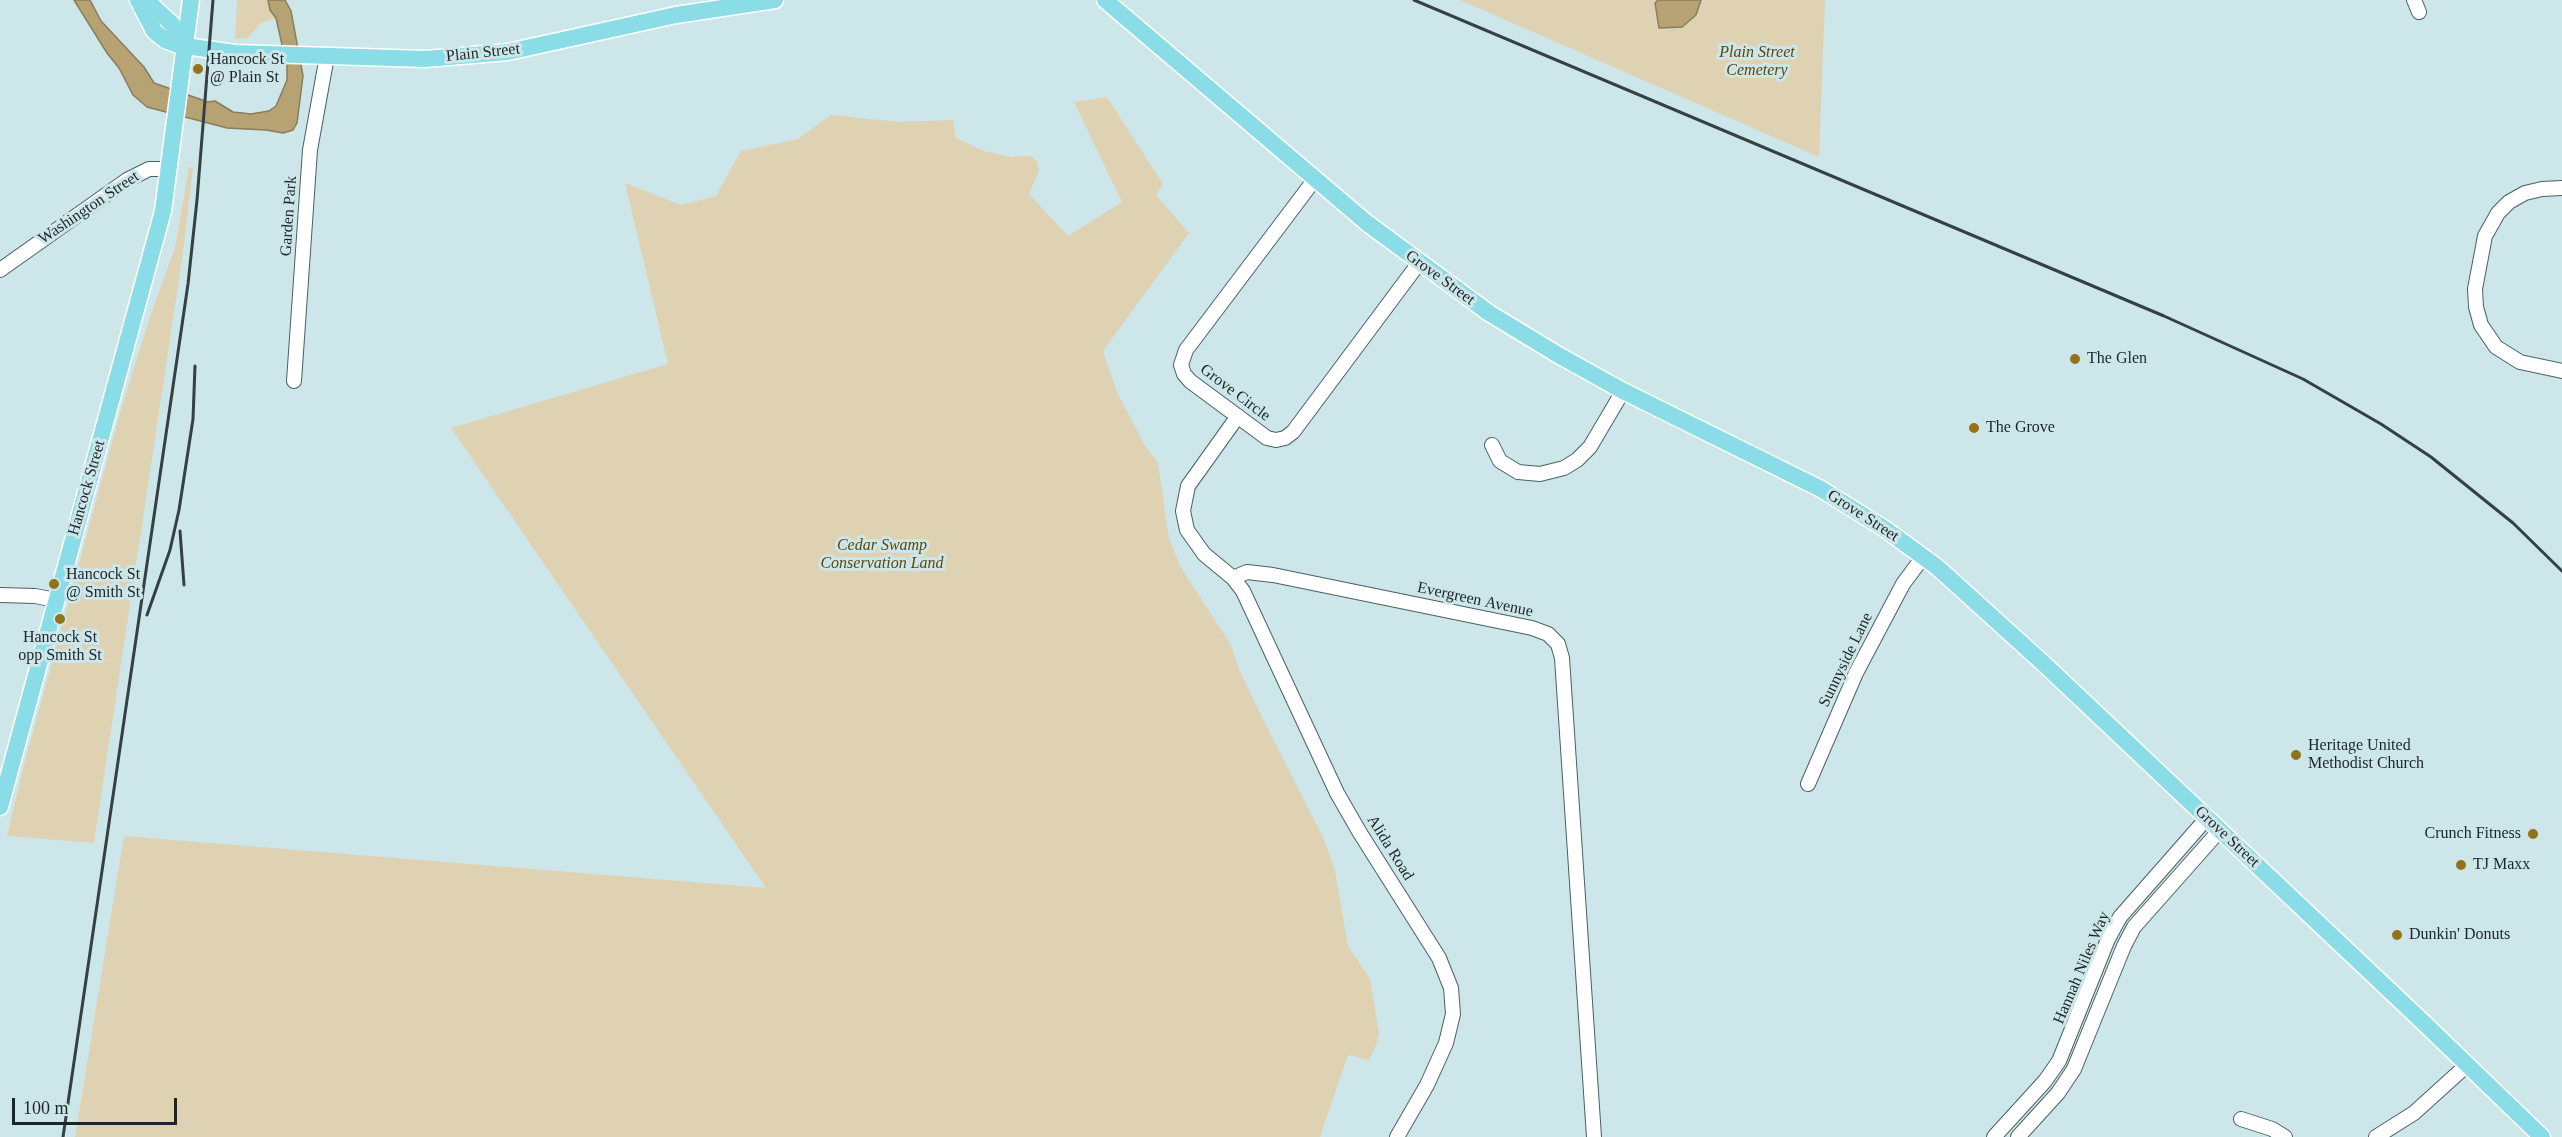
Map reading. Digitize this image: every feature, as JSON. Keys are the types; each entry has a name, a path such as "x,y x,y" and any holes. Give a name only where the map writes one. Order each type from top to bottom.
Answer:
{"main road":[{"path":"138,0 149,23 160,36 186,47"},
{"path":"146,0 172,24 186,47"},
{"path":"170,169 191,0"},
{"name":"Plain Street","path":"186,47 223,52 306,56 425,59 491,55 676,15 775,0"},
{"name":"Grove Street","path":"1105,0 1315,179 1419,263 1515,329 1623,391 1811,484 1885,529 1923,557 1974,599 2542,1137"},
{"name":"Hancock Street","path":"0,807 156,239 170,169"}],"street":[{"name":"Garden Park","path":"294,381 310,150 327,56"},
{"name":"Washington Street","path":"0,270 134,176 149,169 170,169"},
{"name":"Grove Circle","path":"1315,179 1183,355 1181,365 1187,378 1271,440 1290,435 1419,263"},
{"path":"2562,188 2525,193 2509,202 2498,213 2485,236 2475,289 2476,308 2481,325 2496,347 2520,362 2562,371"},
{"path":"1492,445 1500,461 1518,472 1540,474 1564,468 1577,460 1590,447 1623,391"},
{"path":"1233,578 1198,547 1187,530 1183,511 1188,486 1238,416"},
{"name":"Sunnyside Lane","path":"1808,784 1856,672 1903,584 1923,557"},
{"name":"Evergreen Avenue","path":"1233,578 1247,572 1273,575 1532,628 1548,634 1558,644 1562,658 1594,1137"},
{"name":"Alida Road","path":"1233,578 1246,597 1337,793 1439,958 1449,980 1453,1014 1446,1043 1427,1085 1397,1137"},
{"path":"0,594 56,600"},
{"name":"Hannah Niles Way","path":"1994,1137 2055,1068 2084,1003 2111,932 2120,917 2213,824"},
{"name":"Hannah Niles Way","path":"2018,1137 2069,1077 2134,927 2213,824"},
{"path":"2084,1003 2099,1009"},
{"path":"2376,1137 2414,1113 2467,1065"},
{"path":"2241,1119 2264,1126 2285,1137"}],"green space":[{"path":"237,0 268,0 270,10 276,18 261,23 247,38 235,39"},
{"name":"Plain Street Cemetery","path":"1460,0 1658,0 1655,4 1659,28 1682,27 1696,15 1701,0 1825,0 1819,157"},
{"name":"Cedar Swamp Conservation Land","path":"1107,97 1163,184 1156,195 1189,233 1103,351 1117,392 1144,444 1158,463 1169,538 1180,566 1231,645 1239,669 1324,839 1335,871 1348,946 1370,979 1379,1033 1376,1046 1369,1060 1348,1055 1320,1137 75,1137 124,836 766,888 451,428 668,364 625,183 681,205 716,196 741,151 798,139 831,115 900,122 953,120 956,138 984,151 1011,157 1032,156 1037,162 1039,171 1029,194 1068,236 1122,202 1074,102"},
{"path":"189,167 193,168 183,253 94,843 7,836 24,765 120,413 149,320 175,248"}],"shaded area":[{"path":"74,0 90,0 101,21 144,67 154,83 208,102 215,101 233,112 251,114 269,111 276,106 287,80 287,67 276,18 270,10 268,0 285,0 291,11 303,76 297,123 293,130 283,133 227,128 147,107 133,95 119,68"},
{"path":"1658,0 1701,0 1696,15 1682,27 1659,28 1655,3"}],"railway":[{"path":"63,1137 188,284 213,0"},
{"path":"1414,0 2164,316 2303,379 2381,424 2431,457 2513,523 2562,571"},
{"path":"147,615 170,550 179,510 193,419 195,366"},
{"path":"180,531 184,585"}],"place":[{"name":"Hancock St @ Plain St","path":"198,69"},
{"name":"The Glen","path":"2075,359"},
{"name":"The Grove","path":"1974,428"},
{"name":"Hancock St @ Smith St","path":"54,584"},
{"name":"Hancock St opp Smith St","path":"60,619"},
{"name":"Heritage United Methodist Church","path":"2296,755"},
{"name":"Crunch Fitness","path":"2533,834"},
{"name":"TJ Maxx","path":"2461,865"},
{"name":"Dunkin' Donuts","path":"2397,935"}]}
